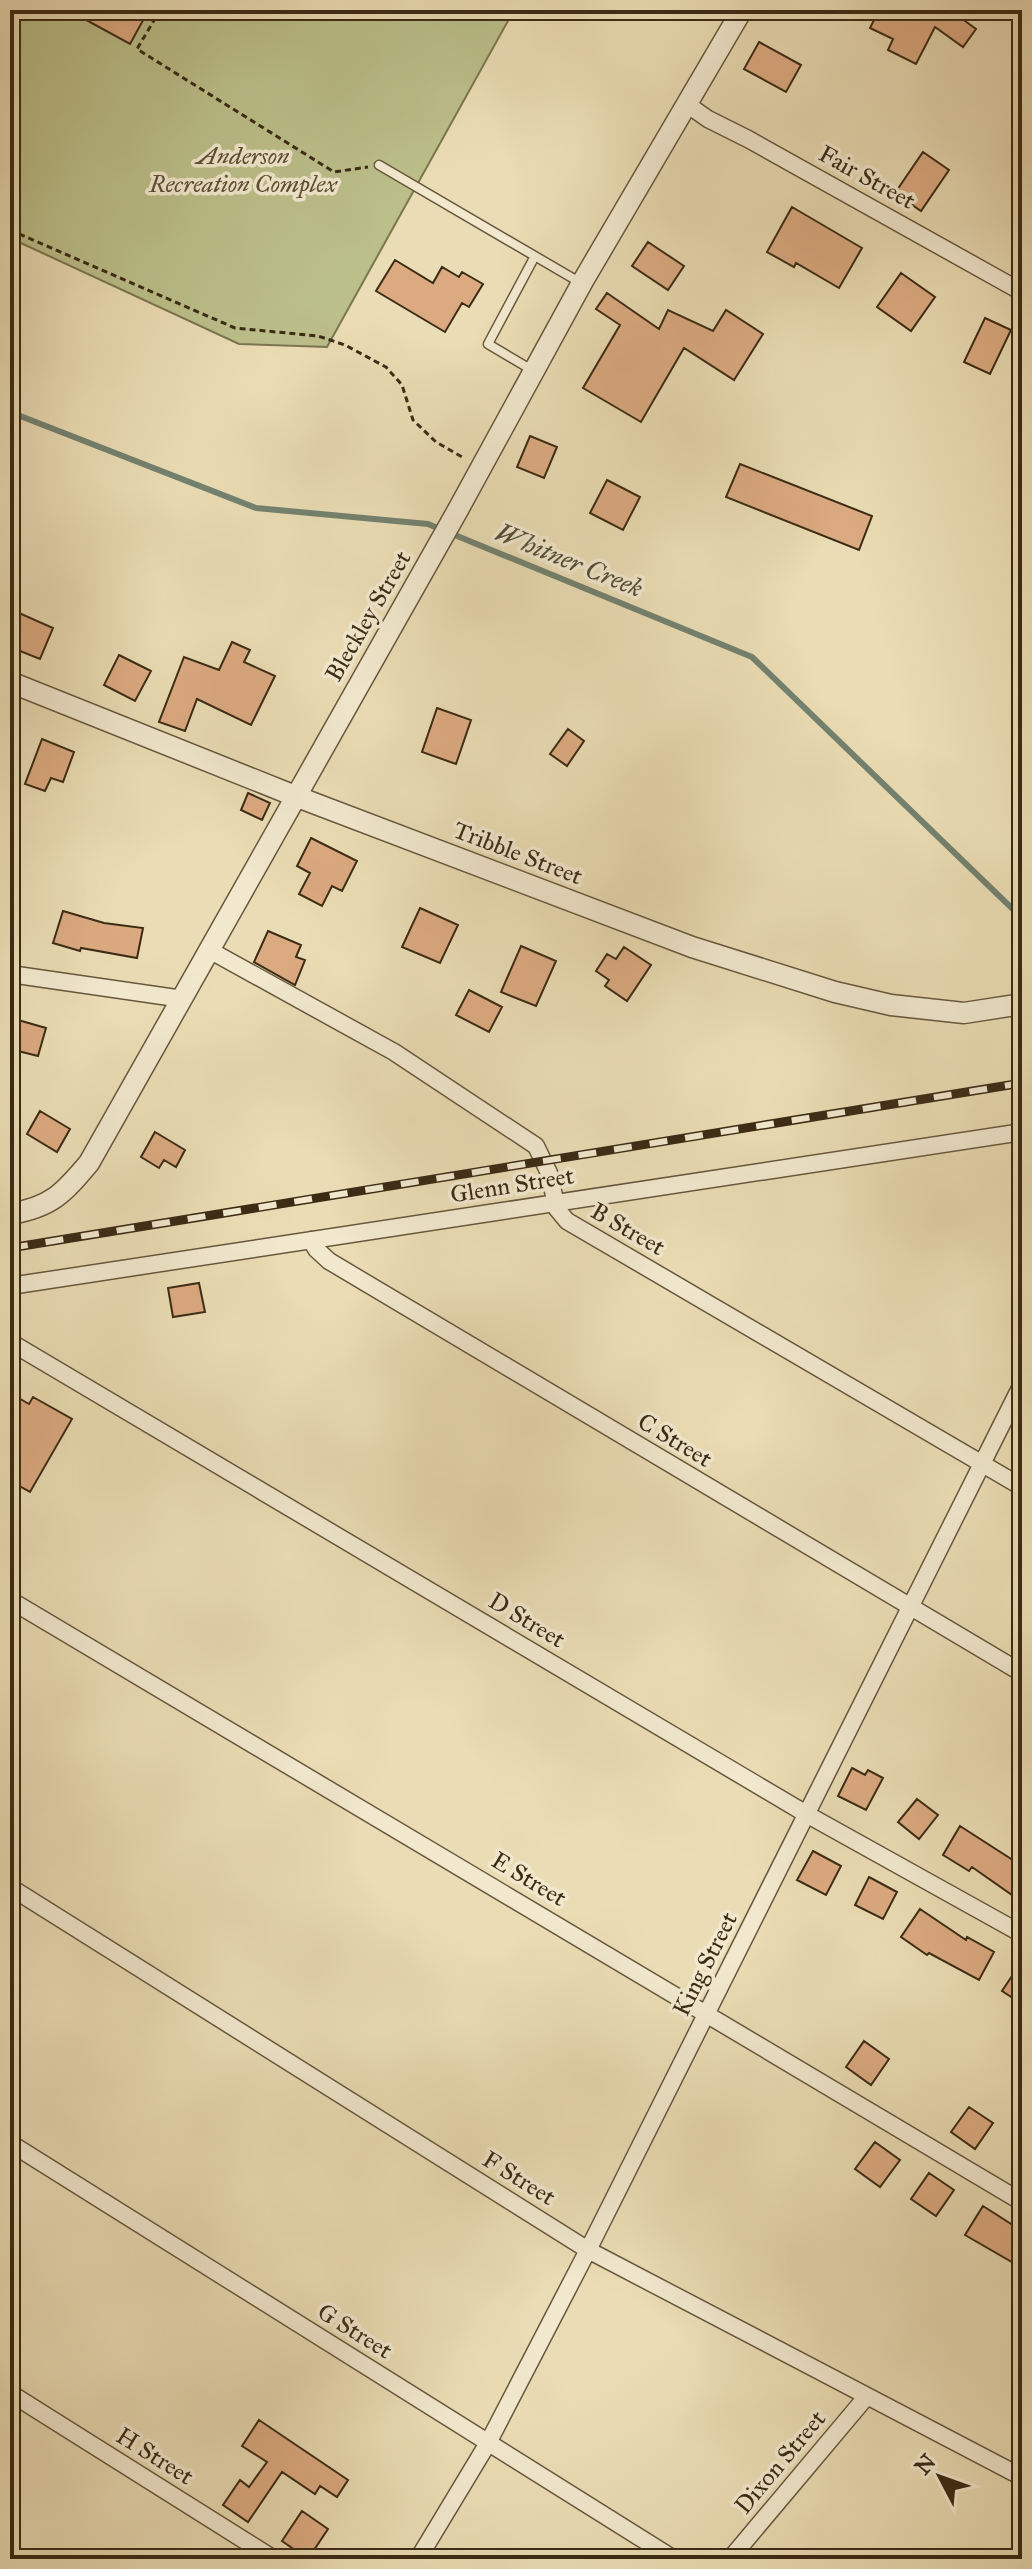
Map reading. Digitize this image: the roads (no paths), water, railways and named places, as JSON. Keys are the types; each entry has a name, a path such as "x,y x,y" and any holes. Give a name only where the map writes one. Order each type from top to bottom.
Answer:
{"street":[{"name":"Bleckley Street","path":"10,1214 35,1210 65,1192 89,1163 211,951 582,284 742,10"},
{"name":"Fair Street","path":"688,105 708,119 1022,292"},
{"name":"Tribble Street","path":"10,682 295,796 692,947 835,992 891,1005 964,1013 1022,1004"},
{"path":"211,951 394,1052 536,1146 549,1173 554,1202"},
{"path":"10,974 183,999"},
{"name":"Glenn Street","path":"10,1286 1022,1132"},
{"name":"B Street","path":"554,1202 567,1221 1022,1487"},
{"name":"C Street","path":"311,1240 329,1261 1022,1673"},
{"name":"D Street","path":"10,1342 808,1815 1022,1934"},
{"name":"King Street","path":"418,2559 488,2443 588,2250 1022,1384"},
{"name":"E Street","path":"10,1600 1022,2202"},
{"name":"F Street","path":"10,1887 588,2250 1022,2477"},
{"name":"G Street","path":"10,2143 674,2559"},
{"name":"H Street","path":"10,2393 274,2559"},
{"name":"Dixon Street","path":"730,2559 867,2396"}],"lane":[{"path":"379,165 582,284"},
{"path":"534,371 488,344 535,256"}],"waterway":[{"name":"Whitner Creek","path":"10,412 256,508 428,524 752,657 1022,918"}],"railway":[{"path":"10,1248 1022,1083"}],"park label":[{"name":"Anderson Recreation Complex","path":"243,170"}]}
